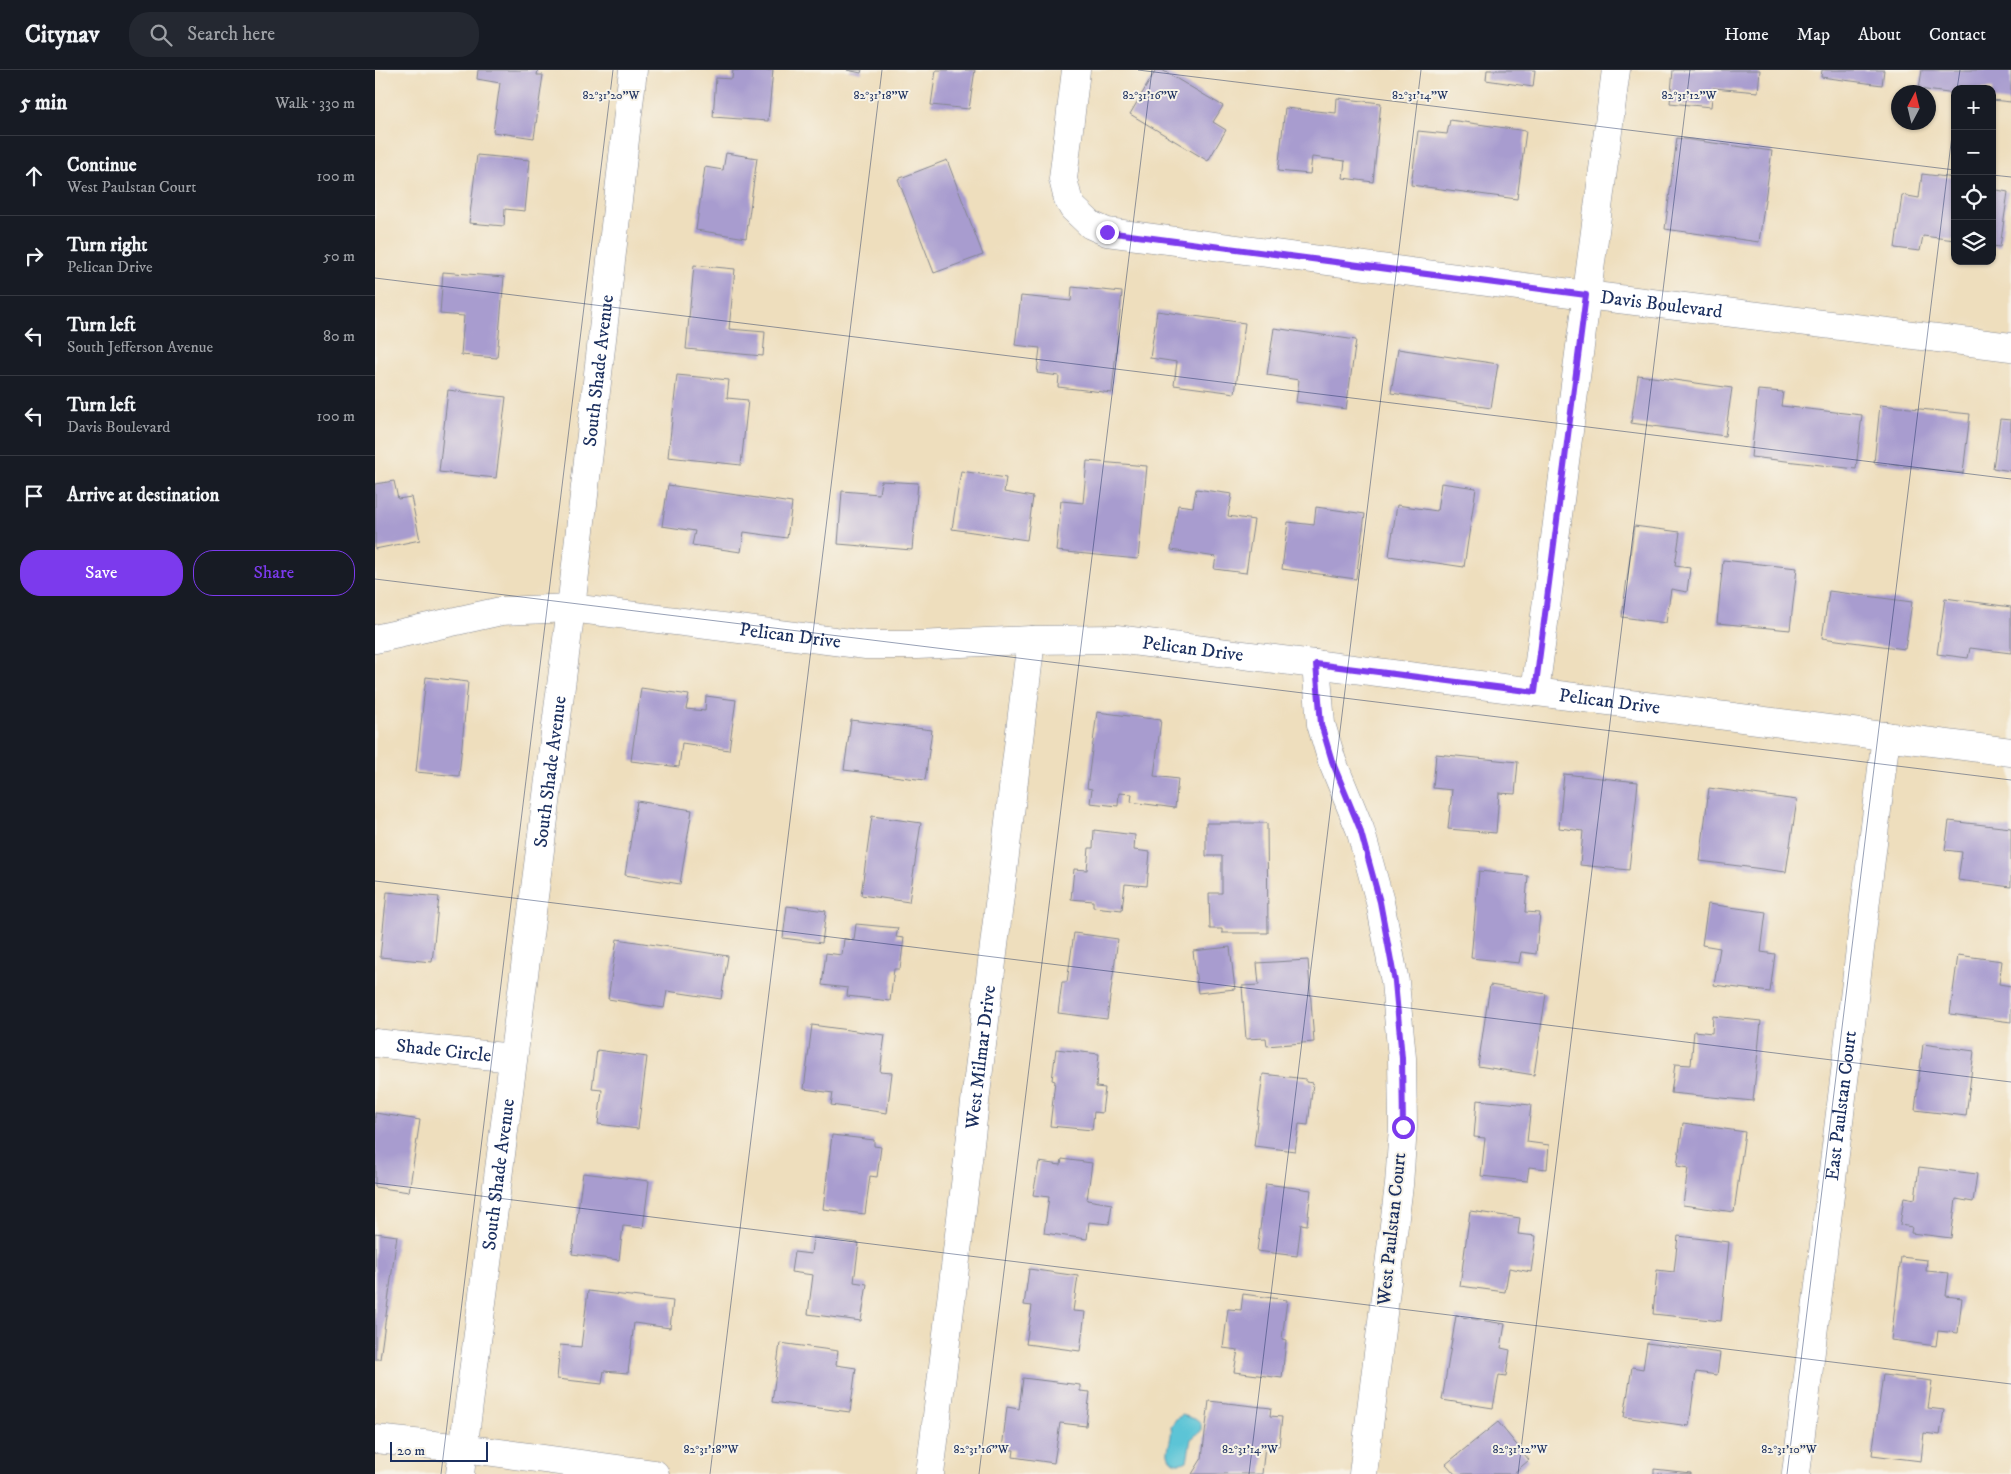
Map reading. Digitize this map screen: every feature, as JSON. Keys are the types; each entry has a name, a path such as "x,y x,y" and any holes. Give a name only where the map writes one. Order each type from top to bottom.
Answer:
{"street":[{"name":"South Shade Avenue","path":"462,1461 571,608 633,70"},
{"name":"Davis Boulevard","path":"1076,70 1063,179 1068,199 1073,208 1091,224 1107,232 1586,295 2011,347"},
{"path":"1535,692 1616,70"},
{"name":"Pelican Drive","path":"375,639 501,611 571,608 866,645 1116,639 2011,752"},
{"name":"West Milmar Drive","path":"930,1474 1031,640"},
{"name":"West Paulstan Court","path":"1316,664 1321,724 1332,761 1360,829 1380,902 1395,982 1402,1058 1403,1127 1399,1185 1363,1474"},
{"name":"East Paulstan Court","path":"1796,1474 1886,736"},
{"name":"Shade Circle","path":"375,1042 512,1058"},
{"path":"375,1439 462,1461 655,1474"}],"water":[{"path":"1182,1415 1195,1419 1201,1424 1201,1431 1191,1439 1187,1461 1178,1463 1171,1460 1168,1451 1171,1426"}],"building":[{"path":"478,70 538,70 537,75 543,75 534,138 493,132 500,83 477,79"},
{"path":"733,70 773,70 768,121 713,117 716,78 732,79"},
{"path":"847,70 862,70 861,73"},
{"path":"936,70 975,70 969,109 931,105"},
{"path":"1156,70 1162,70 1223,106 1213,122 1226,130 1208,161 1130,114"},
{"path":"1487,70 1535,70 1533,87 1486,80"},
{"path":"1673,70 1760,70 1758,92 1713,88 1711,107 1670,103"},
{"path":"1822,70 1884,70 1882,85 1821,77"},
{"path":"1922,70 2011,70 2011,102 1996,100 1996,85 1951,85 1951,93 1936,91 1936,85 1920,85"},
{"path":"1337,98 1381,103 1373,182 1343,178 1345,161 1312,157 1310,174 1278,171 1285,108 1336,113"},
{"path":"1450,120 1526,131 1517,199 1411,185 1418,131 1447,134"},
{"path":"1677,138 1772,151 1759,242 1665,229"},
{"path":"726,153 757,158 746,238 696,230 705,167 723,170"},
{"path":"477,155 530,160 525,211 505,209 504,226 469,223"},
{"path":"947,160 983,255 934,273 898,179"},
{"path":"1922,174 1951,178 1951,240 1923,236 1920,251 1895,248 1902,195 1919,198"},
{"path":"1996,190 2008,192 2000,247 1996,246"},
{"path":"694,265 735,269 729,329 765,332 763,356 686,349"},
{"path":"443,272 504,277 497,358 461,355 464,316 440,314"},
{"path":"1072,287 1122,292 1112,393 1058,387 1059,376 1037,373 1040,348 1015,345 1021,296 1071,301"},
{"path":"1157,311 1245,323 1235,393 1174,385 1177,362 1150,358"},
{"path":"1274,328 1356,340 1346,409 1296,402 1299,380 1267,375"},
{"path":"1398,349 1498,364 1491,408 1391,393"},
{"path":"677,375 729,380 727,398 748,400 741,465 668,457"},
{"path":"1638,375 1732,388 1725,436 1631,423"},
{"path":"448,390 506,397 496,478 439,472"},
{"path":"1758,390 1783,392 1781,406 1862,415 1856,469 1751,457"},
{"path":"1880,405 1970,414 1963,473 1874,463"},
{"path":"2000,419 2011,420 2011,471 1993,468"},
{"path":"1087,461 1147,466 1138,559 1056,551 1061,501 1083,503"},
{"path":"961,471 1006,478 1004,492 1033,497 1027,540 952,529"},
{"path":"394,481 398,499 411,497 420,540 375,549 375,484"},
{"path":"881,481 918,483 912,550 838,544 842,491 879,494"},
{"path":"1441,483 1476,488 1464,567 1389,556 1397,505 1437,511"},
{"path":"668,485 792,503 787,538 744,532 741,552 692,545 695,531 662,526"},
{"path":"1196,489 1232,494 1228,516 1254,520 1246,573 1214,569 1216,557 1171,550 1178,505 1193,507"},
{"path":"1316,507 1365,514 1356,579 1282,569 1288,522 1314,525"},
{"path":"1634,526 1680,532 1675,566 1690,568 1687,592 1671,589 1666,623 1622,617"},
{"path":"1723,560 1797,568 1790,630 1717,623"},
{"path":"1829,591 1912,602 1905,649 1822,638"},
{"path":"1945,598 2011,607 2011,653 1970,648 1968,658 1937,654"},
{"path":"426,677 468,682 459,776 416,772"},
{"path":"641,688 689,695 686,709 705,711 706,696 736,700 729,750 682,743 679,767 631,761"},
{"path":"1097,712 1161,720 1154,776 1178,779 1175,808 1131,802 1132,794 1119,793 1118,806 1090,803 1092,789 1087,788"},
{"path":"851,720 932,730 925,780 844,770"},
{"path":"1436,754 1518,762 1515,794 1499,793 1496,833 1448,829 1452,790 1433,788"},
{"path":"1564,774 1638,782 1629,870 1580,865 1583,831 1559,828"},
{"path":"1709,788 1797,800 1786,872 1700,861"},
{"path":"637,801 692,810 680,884 625,875"},
{"path":"872,816 921,823 909,902 861,895"},
{"path":"1949,821 2011,828 2011,887 1958,880 1962,852 1945,850"},
{"path":"1206,823 1267,823 1268,933 1222,933 1222,929 1210,929 1209,893 1222,893 1222,856 1206,856"},
{"path":"1094,830 1135,835 1134,850 1150,852 1147,886 1125,884 1122,910 1093,907 1093,901 1071,899 1074,869 1087,870 1089,848 1093,848"},
{"path":"1479,871 1528,876 1525,912 1540,913 1536,954 1521,952 1519,963 1471,958"},
{"path":"387,892 439,897 432,962 380,957"},
{"path":"1708,904 1766,912 1761,952 1775,954 1770,992 1714,985 1720,948 1702,945"},
{"path":"787,906 826,911 822,943 783,938"},
{"path":"856,924 898,928 896,937 904,938 900,969 894,969 890,1001 847,996 848,988 822,985 826,953 842,955 844,939 854,940"},
{"path":"1074,933 1118,939 1107,1019 1058,1013 1062,982 1067,982"},
{"path":"617,939 728,956 721,999 667,991 664,1008 608,999"},
{"path":"1230,947 1235,989 1198,993 1193,951"},
{"path":"1958,955 2002,961 1999,984 2011,986 2011,1022 1950,1014"},
{"path":"1308,960 1314,1042 1267,1046 1266,1038 1246,1039 1242,986 1259,985 1257,963"},
{"path":"1490,985 1546,994 1534,1075 1478,1066"},
{"path":"1713,1016 1761,1021 1753,1101 1671,1093 1675,1064 1691,1065 1694,1031 1712,1033"},
{"path":"812,1025 885,1035 880,1072 892,1073 887,1113 831,1105 833,1093 804,1089"},
{"path":"1923,1044 1974,1051 1966,1116 1915,1110"},
{"path":"1056,1049 1099,1054 1096,1087 1105,1088 1102,1113 1094,1112 1092,1130 1050,1126 1055,1081 1052,1080"},
{"path":"597,1050 647,1057 638,1129 598,1124 602,1090 592,1089"},
{"path":"1263,1074 1306,1079 1306,1082 1313,1083 1308,1125 1299,1124 1295,1151 1254,1146"},
{"path":"1477,1100 1531,1105 1527,1142 1549,1145 1547,1169 1529,1167 1527,1181 1481,1176 1485,1138 1474,1137"},
{"path":"375,1113 420,1120 409,1192 375,1187"},
{"path":"1683,1123 1745,1132 1734,1212 1683,1205 1688,1168 1677,1166"},
{"path":"832,1135 874,1140 874,1146 881,1147 877,1177 870,1176 865,1214 823,1209"},
{"path":"1062,1159 1092,1163 1087,1200 1112,1204 1109,1224 1089,1222 1087,1239 1044,1233 1049,1197 1033,1195 1039,1162 1061,1165"},
{"path":"1919,1167 1977,1174 1973,1202 1956,1199 1951,1238 1911,1233 1912,1227 1900,1225 1904,1197 1915,1199"},
{"path":"583,1173 649,1181 643,1228 623,1226 619,1260 572,1254"},
{"path":"1266,1184 1311,1190 1307,1225 1301,1224 1297,1256 1257,1251"},
{"path":"1470,1211 1520,1218 1518,1234 1536,1236 1531,1272 1509,1268 1505,1292 1460,1286"},
{"path":"375,1233 397,1236 380,1359 375,1359"},
{"path":"1678,1236 1729,1242 1721,1321 1653,1314 1657,1270 1674,1272"},
{"path":"813,1237 859,1243 854,1282 867,1284 861,1321 808,1314 813,1275 791,1272 794,1252 811,1254"},
{"path":"1901,1257 1927,1260 1926,1271 1949,1273 1946,1296 1962,1298 1958,1333 1938,1331 1936,1346 1891,1340"},
{"path":"1029,1269 1078,1276 1073,1311 1085,1312 1080,1351 1026,1344 1032,1306 1024,1305"},
{"path":"588,1291 673,1301 670,1328 634,1323 628,1373 604,1371 602,1384 557,1379 560,1345 581,1347"},
{"path":"1243,1294 1287,1300 1282,1339 1286,1340 1282,1378 1234,1372 1238,1350 1223,1348 1228,1309 1241,1310"},
{"path":"1456,1316 1505,1324 1501,1348 1510,1350 1506,1376 1499,1375 1493,1408 1442,1400"},
{"path":"780,1343 838,1351 836,1365 856,1368 850,1412 772,1402"},
{"path":"1647,1343 1720,1353 1717,1375 1696,1372 1689,1426 1624,1417 1632,1367 1643,1369"},
{"path":"1883,1375 1932,1381 1928,1408 1944,1410 1940,1435 1924,1433 1921,1461 1872,1455"},
{"path":"1023,1378 1080,1385 1080,1391 1090,1392 1086,1426 1060,1423 1054,1463 1013,1457 1014,1450 1002,1449 1007,1407 1019,1409"},
{"path":"1209,1401 1271,1408 1270,1416 1282,1417 1279,1446 1265,1445 1262,1474 1192,1474 1202,1458"},
{"path":"1498,1422 1529,1460 1514,1473 1516,1474 1455,1474 1446,1464"},
{"path":"1654,1469 1691,1473 1691,1474 1654,1474"}],"route":[{"path":"1107,232 1586,295 1535,692 1316,664 1321,724 1332,761 1360,829 1380,902 1395,982 1402,1058 1403,1127"}]}
